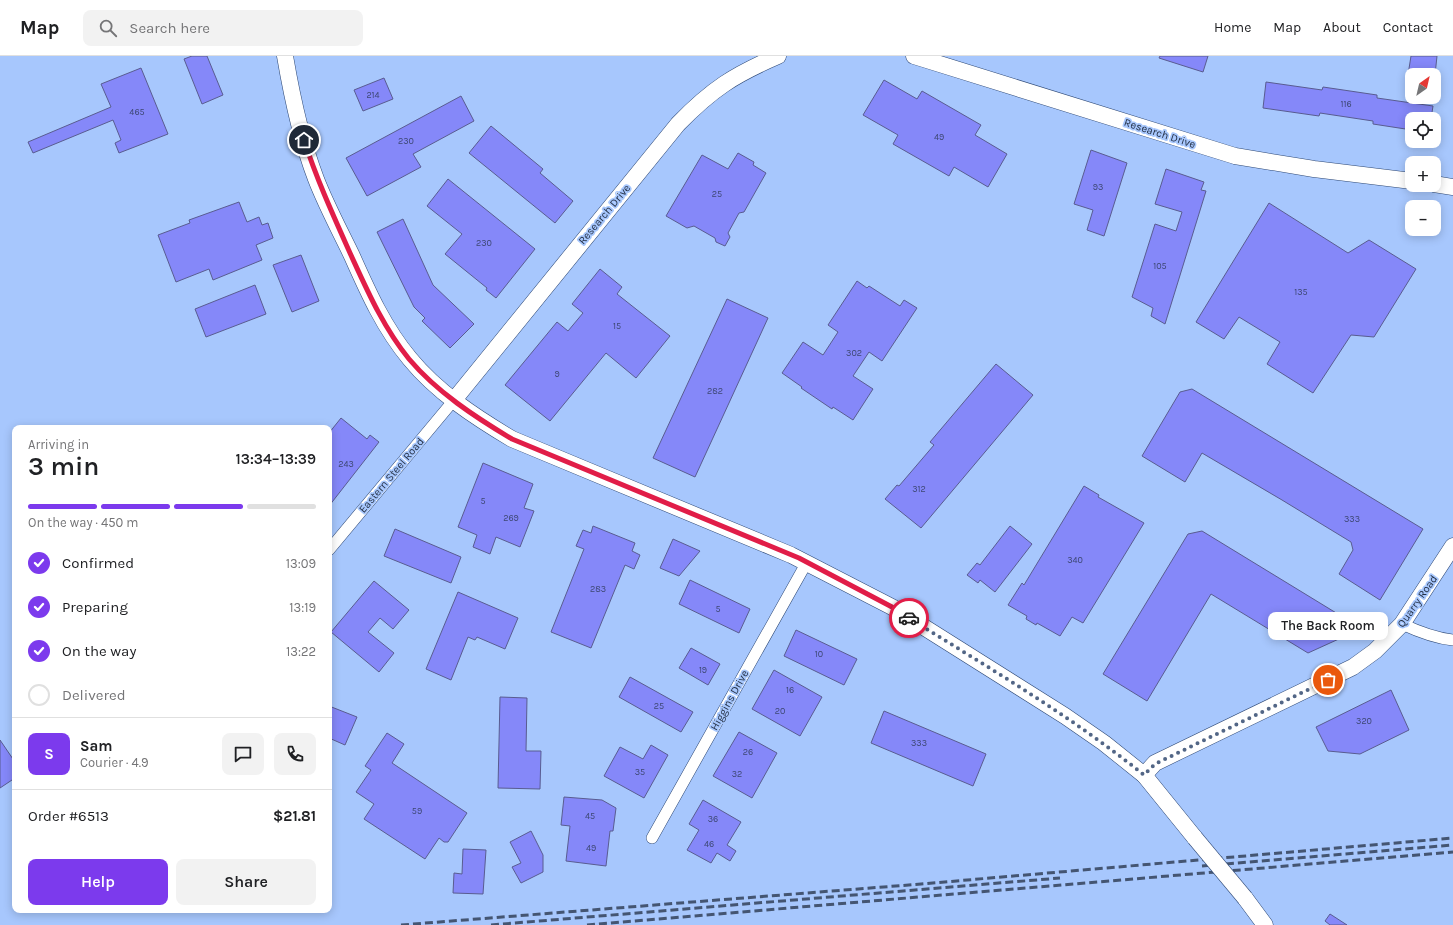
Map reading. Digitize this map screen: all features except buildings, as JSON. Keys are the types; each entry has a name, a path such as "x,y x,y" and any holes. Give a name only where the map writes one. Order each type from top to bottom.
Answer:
{"street":[{"path":"284,56 301,130 316,179 380,316 410,360 435,385 482,421 512,439 807,562 892,607 1065,716 1104,743 1144,775 1245,898 1264,925"},
{"name":"Research Drive","path":"454,400 678,124 702,100 729,79 778,56"},
{"name":"Research Drive","path":"914,56 1235,156 1314,169 1405,180"},
{"path":"1441,185 1453,187"},
{"name":"Eastern Steel Road","path":"332,546 454,400"},
{"name":"Quarry Road","path":"1144,775 1155,764 1354,667 1375,651 1402,624 1453,546"},
{"name":"Higgins Drive","path":"652,838 807,562"},
{"path":"1402,624 1425,634 1453,640"}],"railway":[{"path":"401,925 921,884 1453,838"},
{"path":"1202,866 1453,845"},
{"path":"587,925 1453,852"},
{"path":"491,925 1060,878"}],"way so far":[{"path":"909,618 1065,716 1104,743 1144,775 1155,764 1328,680"}],"place":[{"name":"The Back Room","path":"1328,680"}],"route":[{"path":"304,140 316,179 380,316 410,360 444,393 482,421 512,439 799,558 892,607 909,618"}]}
